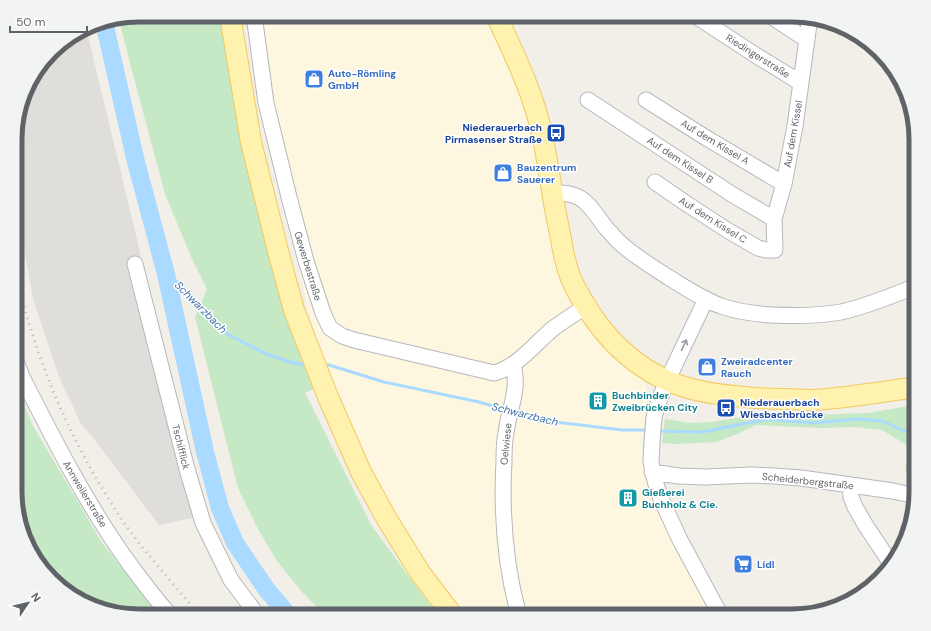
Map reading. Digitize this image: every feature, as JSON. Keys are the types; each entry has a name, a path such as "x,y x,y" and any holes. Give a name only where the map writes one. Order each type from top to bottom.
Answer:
{"main road":[{"path":"231,22 251,142 294,310 328,398 361,472 388,521 421,574 448,609"},
{"path":"499,22 527,83 542,133 566,263 572,283 606,335 618,347 638,364 667,381 693,389 722,395 752,398 810,400 909,389"}],"street":[{"name":"Gewerbestraße","path":"255,22 266,103 288,197 306,261 323,313 330,328 342,336 354,340 494,373 513,364"},
{"name":"Riedingerstraße","path":"705,22 801,83"},
{"path":"780,22 807,40"},
{"name":"Auf dem Kissel","path":"775,250 774,219 784,184 795,126 809,23"},
{"name":"Auf dem Kissel B","path":"588,100 733,195 774,219"},
{"name":"Auf dem Kissel A","path":"646,100 784,184"},
{"name":"Auf dem Kissel C","path":"655,182 727,230 758,248 775,250"},
{"path":"552,192 574,195 592,209 607,228 634,255 686,288 724,307 758,314 794,316 822,315 842,312 909,289"},
{"name":"Tschifflick","path":"135,264 187,469 203,523 231,580 253,609"},
{"path":"706,299 660,398 654,417 651,462 652,472 661,499 680,540 717,609"},
{"path":"513,364 555,327 586,306"},
{"name":"Oelwiese","path":"513,364 516,384 506,433 503,475 503,507 506,556 517,609"},
{"name":"Annweilerstraße","path":"22,378 79,486 114,543 165,609"},
{"name":"Scheiderbergstraße","path":"652,472 705,478 751,475 774,476 893,490 909,494"},
{"path":"850,485 851,497 855,507 888,559"}],"shaded area":[{"path":"247,22 493,22 524,95 559,256 639,373 646,386 647,400 642,441 643,461 651,483 712,609 459,609 421,558 389,505 348,419 334,385 313,327 257,105"},
{"path":"87,34 145,276 158,379 180,473 193,518 159,525 95,440 81,424 59,377 33,299 23,241 22,139 24,116 28,102 42,74 51,62 62,51"}],"green space":[{"path":"132,22 221,22 265,236 317,387 305,393 371,525 433,609 319,609 302,592 277,561 259,531 238,488 195,317 207,289 192,259 165,194 120,23"},
{"path":"22,400 32,424 102,543 155,609 116,607 94,600 68,585 56,575 46,563 31,537 24,515 22,499"},
{"path":"909,406 909,450 905,444 882,430 855,427 821,428 756,425 716,442 677,444 662,443 665,419 689,423 711,422 769,414 788,416 868,413"},
{"path":"909,450 909,476 905,470"}],"waterway":[{"name":"Schwarzbach","path":"105,27 136,162 166,274 205,452 220,508 235,543 267,590 283,609"},
{"name":"Schwarzbach","path":"166,274 183,286 212,321 229,335 264,353 290,362 309,365"},
{"name":"Schwarzbach","path":"322,365 329,365 384,382 479,402 507,410"},
{"name":"Schwarzbach","path":"514,412 547,421 622,430 649,430"},
{"name":"Schwarzbach","path":"657,431 702,432 767,419 813,423 858,419 882,421 909,433"}],"railway":[{"path":"22,293 25,310 38,352 55,396 93,473 119,516 141,546 194,609"}],"place":[{"name":"Auto-Römling GmbH","path":"314,79"},
{"name":"Niederauerbach Pirmasenser Straße","path":"556,133"},
{"name":"Bauzentrum Sauerer","path":"503,173"},
{"name":"Zweiradcenter Rauch","path":"707,367"},
{"name":"Buchbinder Zweibrücken City","path":"598,401"},
{"name":"Niederauerbach Wiesbachbrücke","path":"726,408"},
{"name":"Gießerei Buchholz & Cie.","path":"628,498"},
{"name":"Lidl","path":"743,564"}]}
